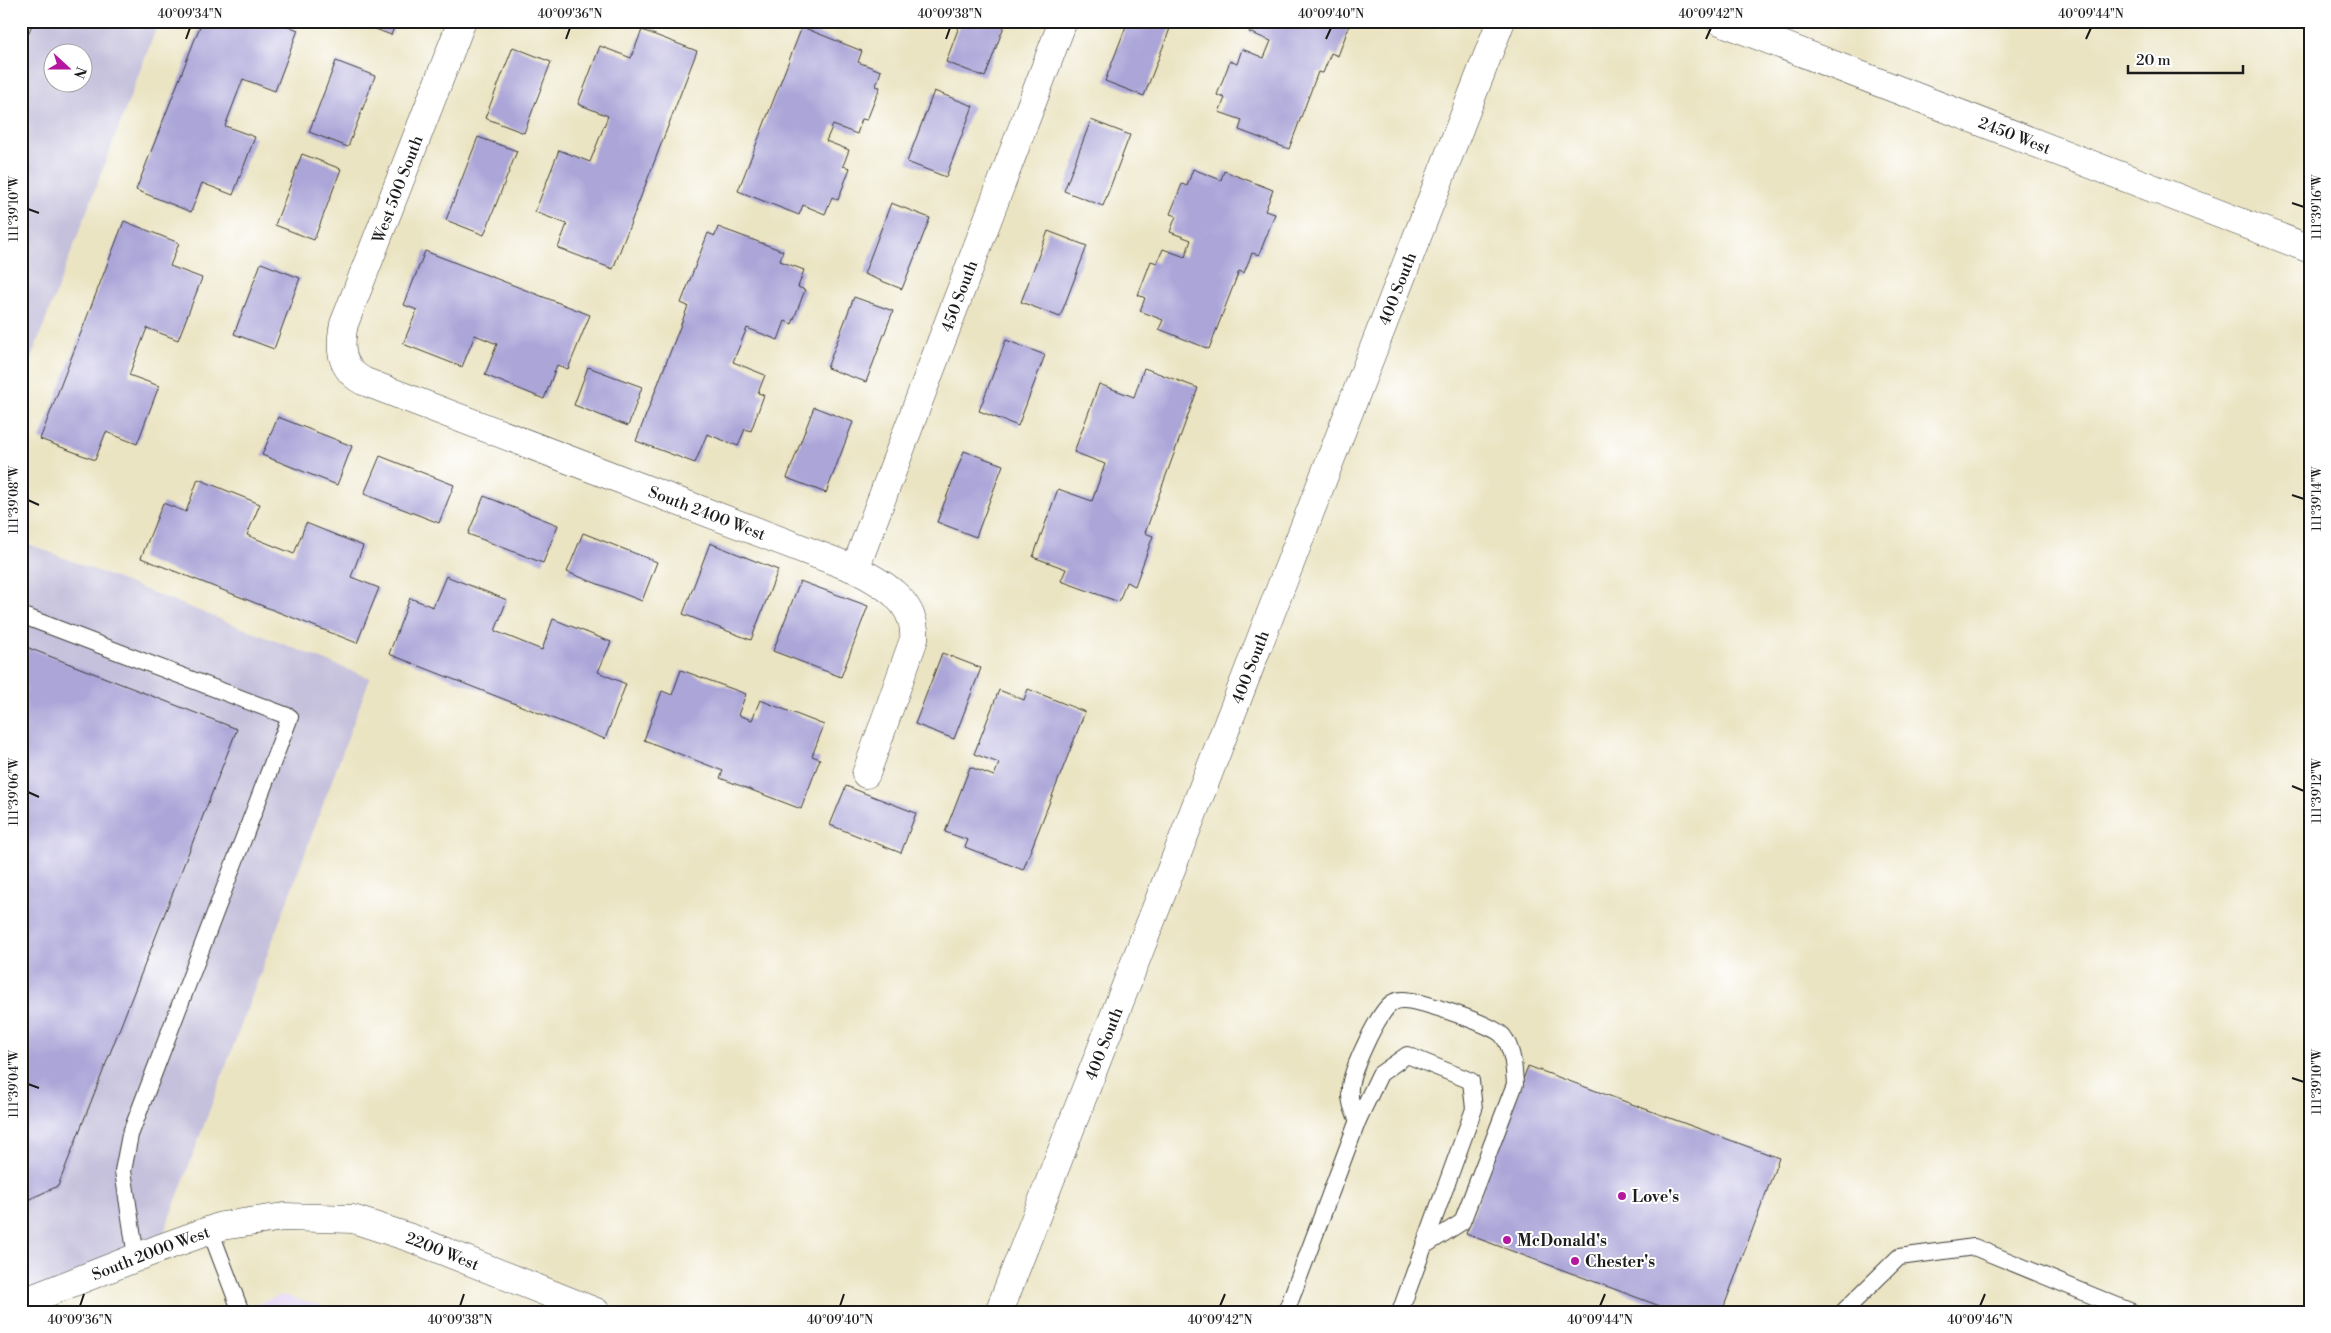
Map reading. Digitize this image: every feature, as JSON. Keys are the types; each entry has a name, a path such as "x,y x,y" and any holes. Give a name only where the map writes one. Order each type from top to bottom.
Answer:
{"street":[{"name":"West 500 South","path":"343,359 341,339 344,324 462,21"},
{"name":"450 South","path":"855,569 1063,21"},
{"name":"400 South","path":"999,1312 1501,21"},
{"name":"2450 West","path":"1720,21 2310,249"},
{"name":"South 2400 West","path":"343,359 352,375 363,381 855,569 874,579 895,594 912,616 914,639 866,774"},
{"name":"South 2000 West","path":"21,1303 136,1257 222,1226 284,1217"},
{"name":"2200 West","path":"284,1217 352,1218 411,1238 596,1312"}],"lane":[{"path":"21,29 24,21"},
{"path":"21,615 290,717 130,1135 122,1171 136,1257"},
{"path":"1358,1120 1351,1107 1350,1086 1366,1041 1390,1004 1401,1000 1421,1002 1488,1026 1503,1035 1514,1064 1515,1084 1462,1222 1424,1246"},
{"path":"1286,1312 1358,1120 1380,1074 1407,1055 1471,1081 1474,1109 1400,1312"},
{"path":"210,1230 241,1312"},
{"path":"1843,1312 1899,1257 1974,1247 2132,1312"}],"shaded area":[{"path":"21,21 159,21 21,385"},
{"path":"21,541 370,678 158,1249 21,1303"},
{"path":"281,1295 346,1312 235,1312"}],"building":[{"path":"202,21 276,21 298,30 275,91 243,79 225,126 255,137 233,195 202,183 191,212 136,190"},
{"path":"355,21 397,21 391,35"},
{"path":"961,21 1006,21 985,77 946,62"},
{"path":"1128,21 1160,21 1171,26 1144,96 1105,81"},
{"path":"1254,21 1351,21 1338,56 1331,53 1323,73 1318,72 1289,149 1239,130 1242,120 1219,112 1225,98 1217,95 1230,61 1237,64 1242,49 1264,58 1271,41 1249,32"},
{"path":"802,27 862,51 858,62 881,71 876,86 880,87 867,120 862,119 857,134 833,125 826,141 849,150 843,166 850,168 838,200 832,197 825,214 803,205 799,215 738,191"},
{"path":"642,30 697,51 613,269 558,248 567,224 535,212 559,150 590,162 608,116 578,104 600,46 631,58"},
{"path":"513,47 551,62 524,133 485,118"},
{"path":"336,61 375,76 348,147 309,132"},
{"path":"934,91 973,106 946,177 907,162"},
{"path":"1091,120 1130,135 1103,206 1064,191"},
{"path":"478,137 517,151 484,235 446,220"},
{"path":"302,154 341,169 314,240 275,225"},
{"path":"1193,169 1221,180 1224,171 1273,190 1265,211 1275,214 1259,255 1252,253 1244,273 1239,271 1209,349 1159,329 1163,320 1140,311 1145,298 1138,295 1151,261 1157,263 1163,249 1185,257 1191,240 1170,232 1176,216 1170,214 1182,184 1187,186"},
{"path":"891,203 930,218 902,289 864,274"},
{"path":"124,221 179,243 170,266 202,278 178,340 147,328 129,375 159,386 137,444 106,432 95,460 40,439"},
{"path":"718,227 783,251 780,261 804,270 798,287 805,290 792,324 785,321 778,340 747,328 733,362 765,375 758,393 764,395 751,431 745,429 738,446 707,434 695,463 636,441 688,306 681,303 708,233 715,236"},
{"path":"1048,231 1087,246 1060,317 1021,302"},
{"path":"425,251 590,315 568,369 557,365 544,399 485,375 497,344 475,335 462,367 403,344 417,310 404,305"},
{"path":"261,263 300,278 274,349 234,334"},
{"path":"854,297 893,311 866,382 827,368"},
{"path":"1006,340 1045,355 1018,426 979,411"},
{"path":"588,367 642,387 628,426 574,405"},
{"path":"1144,368 1198,388 1145,533 1153,536 1135,586 1126,582 1119,602 1061,581 1066,569 1033,557 1058,489 1092,501 1105,464 1074,452 1099,384 1134,397"},
{"path":"814,407 853,422 826,493 787,478"},
{"path":"278,417 352,446 337,485 262,455"},
{"path":"964,451 1003,465 976,537 937,522"},
{"path":"380,456 454,485 439,523 364,494"},
{"path":"198,479 260,504 247,535 294,554 306,523 363,546 351,577 379,588 357,643 141,558 163,503 186,512"},
{"path":"484,496 558,525 543,563 468,534"},
{"path":"583,533 657,562 642,601 567,572"},
{"path":"710,543 778,570 751,640 683,614"},
{"path":"446,576 507,600 495,631 542,650 553,619 611,642 598,672 626,684 605,739 389,654 410,598 433,607"},
{"path":"800,581 868,606 841,677 773,651"},
{"path":"21,645 237,729 58,1186 21,1203"},
{"path":"942,653 981,668 954,739 915,724"},
{"path":"681,670 746,694 738,715 752,720 760,700 824,725 812,756 820,759 801,809 720,778 723,771 644,740 662,691 672,695"},
{"path":"1028,689 1085,712 1023,870 965,847 968,840 945,832 970,767 994,776 999,763 974,754 999,690 1024,700"},
{"path":"846,786 916,813 901,853 830,825"},
{"name":"Love's","path":"1528,1066 1779,1158 1722,1312 1676,1312 1466,1234"}],"place":[{"name":"Love's","path":"1622,1196"},
{"name":"McDonald's","path":"1507,1240"},
{"name":"Chester's","path":"1575,1261"}]}
